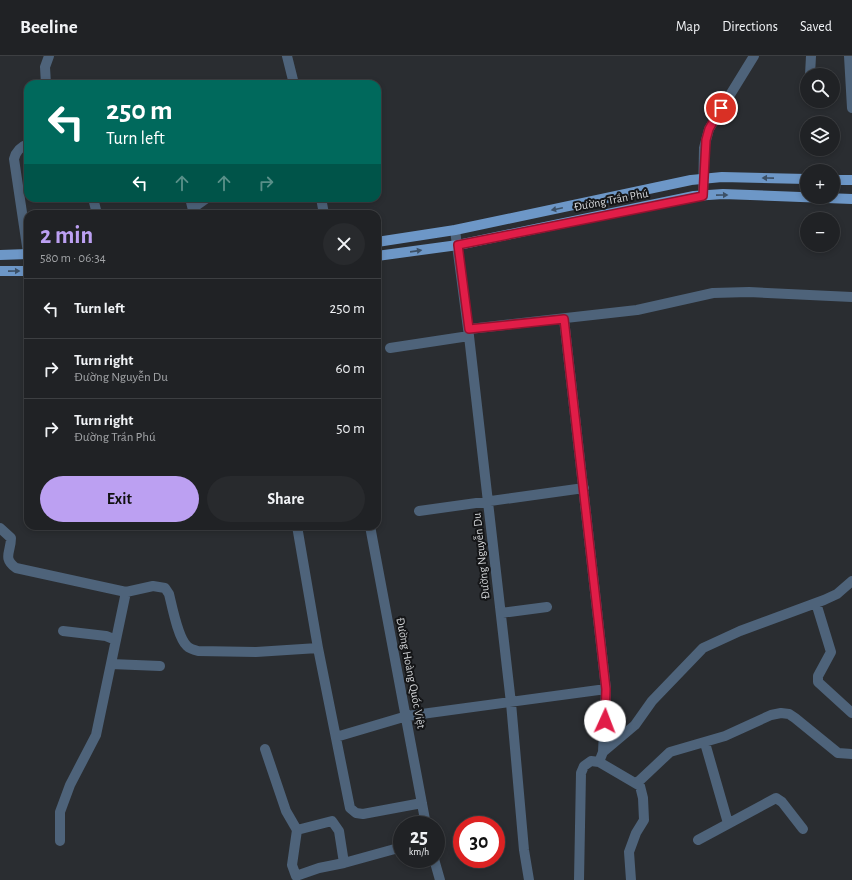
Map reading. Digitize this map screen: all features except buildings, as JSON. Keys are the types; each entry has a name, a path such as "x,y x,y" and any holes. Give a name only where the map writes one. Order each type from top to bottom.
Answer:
{"main road":[{"name":"Đường Trần Phú","path":"381,241 456,230 704,179 722,177 800,179"},
{"path":"840,180 852,180"},
{"name":"Đường Trần Phú","path":"381,255 458,245 703,196 723,194 852,199"},
{"path":"0,255 24,254"},
{"path":"0,271 24,271"}],"street":[{"path":"46,80 45,67 49,56"},
{"path":"287,56 293,80"},
{"path":"703,196 704,148 709,129 754,56"},
{"path":"810,68 811,56"},
{"path":"849,56 852,108"},
{"path":"24,146 16,153 14,160 24,227"},
{"name":"Đường Nguyễn Du","path":"456,230 501,613 529,880"},
{"path":"390,348 469,332 637,310 718,293 749,292 852,297"},
{"path":"564,319 606,689 603,752 599,762"},
{"path":"419,511 584,488"},
{"path":"0,528 11,538 8,558 10,563 16,568 126,592 153,586 165,588 169,594 181,637 186,645 198,651 256,652 318,648"},
{"path":"298,530 318,648 348,804 356,813 363,814 422,804"},
{"name":"Đường Hoàng Quốc Việt","path":"371,530 407,716 424,816"},
{"path":"603,752 635,725 652,701 703,648 740,631 837,594 852,582"},
{"path":"60,841 60,812 70,785 96,735 126,592"},
{"path":"816,603 831,652 818,676 818,682 852,713"},
{"path":"501,613 547,607"},
{"path":"63,631 106,636 116,640"},
{"path":"111,664 160,666"},
{"path":"336,738 407,716 606,689"},
{"path":"637,783 670,752 705,743 781,713 789,714 795,718 838,753 852,754"},
{"path":"705,743 728,824"},
{"path":"265,749 286,811 297,830 292,865 292,878 319,868 344,864 393,849"},
{"path":"580,880 582,773 584,766 591,761 599,762 640,786 643,798 644,820 636,833 628,852 631,880"},
{"path":"698,840 776,798 782,802 803,828"},
{"path":"297,830 332,821 339,831 344,864"},
{"path":"437,868 440,880"}],"route":[{"path":"605,721 606,689 564,319 469,329 458,245 694,196 703,196 704,148 709,129 721,108"}]}
